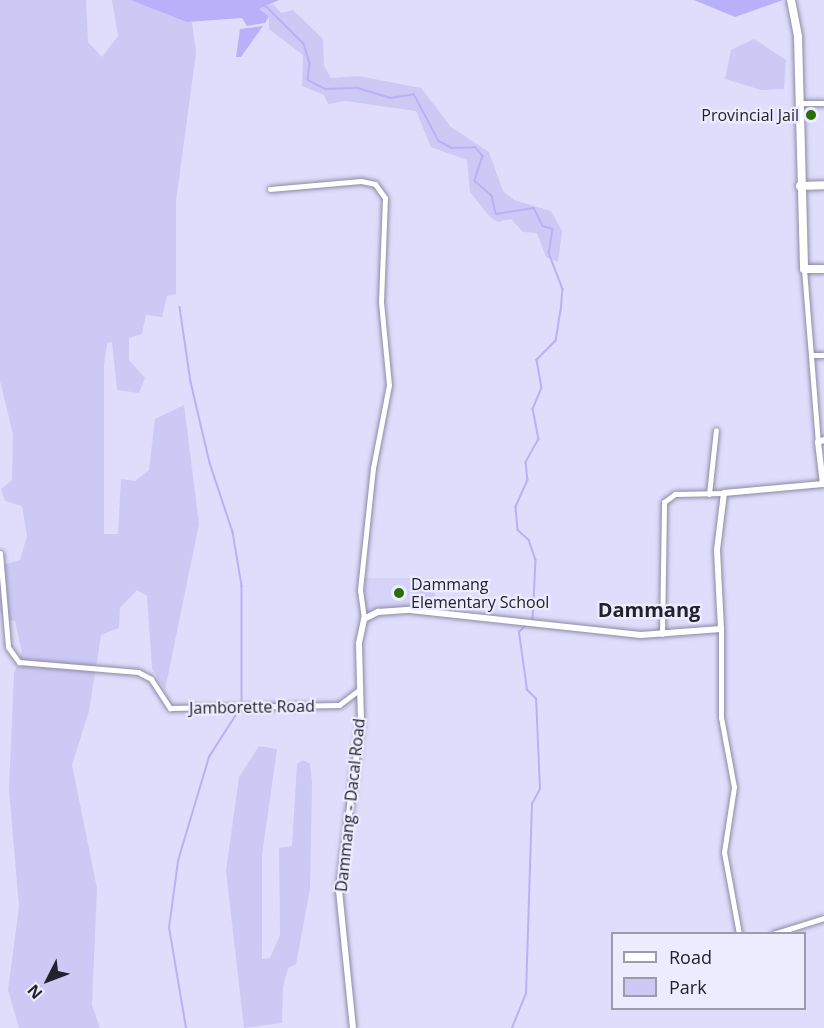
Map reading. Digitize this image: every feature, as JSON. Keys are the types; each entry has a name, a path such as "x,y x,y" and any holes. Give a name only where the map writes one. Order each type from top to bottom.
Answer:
{"main road":[{"path":"792,4 804,269 824,269"},
{"path":"800,186 824,185"}],"street":[{"path":"798,102 824,103"},
{"path":"270,189 361,181 375,184 385,198 381,302 389,385 372,468 360,590 364,619 374,613 410,610 662,634 721,629"},
{"path":"804,269 824,493"},
{"path":"812,355 824,355"},
{"path":"709,494 716,430"},
{"path":"662,634 663,505 675,494 724,493 822,484"},
{"path":"724,493 717,550 721,629 721,717 734,786 724,852 740,932"},
{"name":"Jamborette Road","path":"0,554 8,647 19,662 129,670 151,680 170,708 238,710 346,704"},
{"name":"Dammang - Dacal Road","path":"352,1028 339,891 361,711 364,619"},
{"path":"360,689 346,704 361,711"},
{"path":"776,932 824,918"}],"shaded area":[{"path":"130,0 279,0 259,9 269,16 265,23 247,26 242,18 187,22"},
{"path":"694,0 783,0 735,17"},
{"path":"263,26 241,57 236,57 240,29"},
{"name":"Dammang Elementary School","path":"365,578 434,578 434,609 365,609"}],"green space":[{"path":"0,0 86,0 88,42 102,57 118,36 112,0 130,0 192,22 196,53 176,201 176,294 167,296 162,317 146,315 142,334 129,338 129,360 145,378 139,393 117,390 112,342 107,343 104,365 104,534 118,534 121,479 135,481 149,470 155,419 184,405 199,524 165,690 152,668 147,596 137,590 120,608 119,628 101,635 89,711 72,765 97,888 92,1005 100,1028 19,1028 8,990 19,907 9,789 14,673 22,653 15,621 4,621 0,611 0,566 20,560 27,536 22,506 5,501 1,489 12,480 13,434 0,381"},
{"path":"273,4 281,13 293,10 323,39 324,66 331,78 358,76 421,88 451,127 489,152 503,191 514,200 551,211 562,231 558,262 546,257 537,233 523,232 511,219 498,222 490,217 470,192 467,160 431,147 416,111 346,101 328,104 324,95 302,86 303,55 269,29 269,16 258,9"},
{"path":"754,39 786,60 784,89 761,90 725,79 731,50"},
{"path":"425,585 432,588 435,595 432,602 425,605 418,602 415,595 418,588"},
{"path":"259,746 277,749 262,855 262,959 270,958 280,935 279,848 292,846 297,764 303,760 310,764 312,782 310,889 296,964 288,968 283,987 282,1023 244,1028 226,871 239,777"}],"waterway":[{"path":"265,5 304,44 310,64 308,80 326,89 358,88 390,98 414,94 439,141 452,148 475,147 483,156 475,181 492,196 496,214 534,208 543,226 553,229 549,253 563,289 561,310 556,341 537,360 542,388 533,409 539,439 526,462 528,480 516,507 518,530 529,540 536,560 533,622"},
{"path":"180,307 191,382 210,463 233,532 242,586 242,706"},
{"path":"512,1028 526,994 532,804 540,789 536,699 527,690 519,632 526,625"},
{"path":"186,1028 169,928 178,861 209,757 239,710"}],"place":[{"name":"Provincial Jail","path":"811,115"},
{"name":"Dammang Elementary School","path":"399,593"}],"district":[{"name":"Dammang","path":"649,609"}]}
